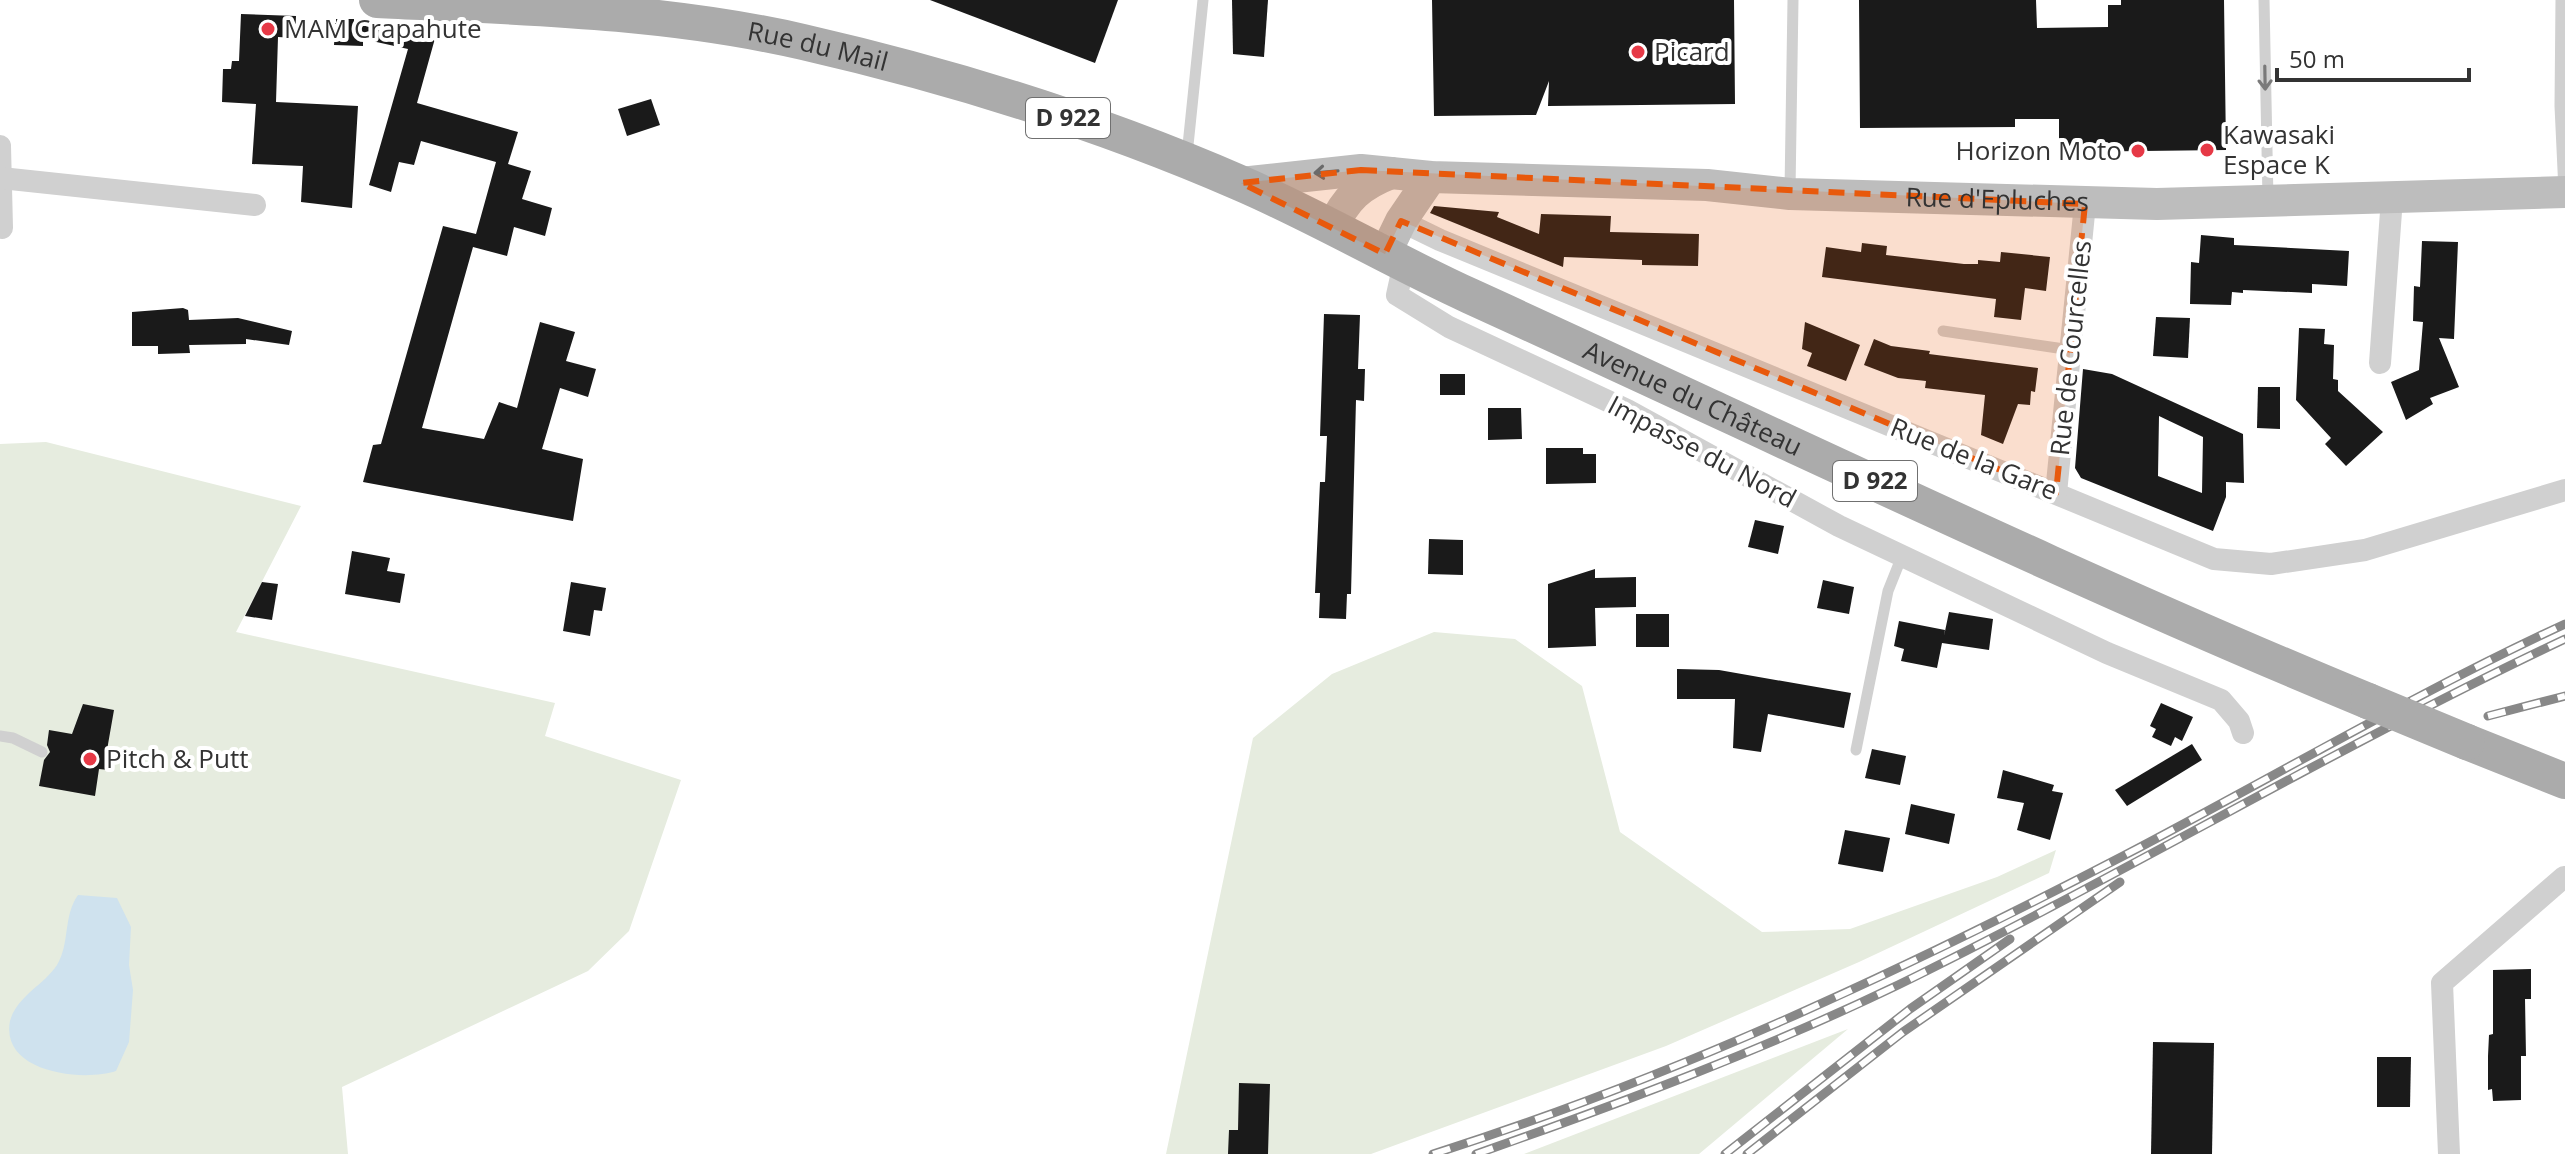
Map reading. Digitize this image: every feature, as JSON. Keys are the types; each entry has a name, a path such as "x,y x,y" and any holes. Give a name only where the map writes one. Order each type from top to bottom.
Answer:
{"main road":[{"name":"Rue du Mail","path":"377,0 687,18 891,64 1019,101 1241,183"},
{"name":"Avenue du Château","path":"1241,183 1395,258 2189,623 2368,701 2565,781"}],"street":[{"path":"0,146 2,228"},
{"name":"Rue d'Epluches","path":"1241,183 1361,170 1431,177 1707,185 1790,194 2085,204 2564,192"},
{"path":"1332,228 1344,203 1365,183 1391,173"},
{"path":"1395,258 1401,221 1431,177"},
{"path":"1,178 255,205"},
{"path":"2380,363 2392,198"},
{"name":"Rue de Courcelles","path":"2056,493 2085,204"},
{"name":"Rue de la Gare","path":"1401,221 1440,240 2214,559 2271,564 2365,550 2565,490"},
{"name":"Impasse du Nord","path":"1395,258 1397,295 1449,327 1627,410 1839,526 2107,653 2221,700 2239,721 2243,733"},
{"path":"2449,1154 2442,983 2564,877"}],"lane":[{"path":"1186,162 1203,0"},
{"path":"1790,194 1793,0"},
{"path":"2264,0 2268,201"},
{"path":"2561,0 2560,106 2564,192"},
{"path":"1943,331 2071,350"},
{"path":"1856,750 1888,591 1902,556"},
{"path":"0,736 13,738 42,752"}],"highlighted area":[{"path":"1361,170 2085,204 2056,493 1401,221 1385,254 1241,183"}],"shaded area":[{"path":"46,442 301,506 236,632 555,703 545,736 681,780 629,931 588,971 342,1087 348,1154 0,1154 0,444"},
{"path":"1434,632 1515,639 1582,686 1620,832 1762,932 1850,929 1997,877 2056,850 2049,873 1859,962 1666,1046 1371,1154 1166,1154 1253,738 1332,674"},
{"path":"1848,1029 1699,1154 1524,1154"}],"water":[{"path":"78,895 117,898 131,927 129,965 133,990 129,1042 116,1071 102,1074 65,1074 47,1070 30,1063 10,1039 13,1012 52,972 61,957 70,912"}],"building":[{"path":"930,0 1118,0 1095,63"},
{"path":"1232,0 1268,0 1264,57 1233,54"},
{"name":"Picard","path":"1432,0 1734,0 1735,104 1548,106 1549,81 1536,115 1434,116"},
{"path":"1859,0 2036,0 2037,28 2108,27 2108,5 2121,5 2121,0 2224,0 2226,150 2059,152 2059,119 2015,119 2015,127 1860,128"},
{"path":"241,14 296,16 295,38 278,37 276,102 358,106 352,208 301,202 303,166 252,164 256,104 222,102 223,69 231,69 232,61 239,61"},
{"path":"336,19 354,19 354,23 439,24 417,103 518,132 508,164 531,171 522,199 552,208 545,236 514,227 507,256 473,247 422,428 484,439 499,402 517,408 540,322 575,332 566,361 596,369 588,397 560,388 542,449 583,459 573,521 363,482 373,445 381,444 443,226 476,234 496,162 421,141 414,165 399,162 391,192 369,185 408,49 363,39 363,46 334,45 335,31 327,29 328,23 336,23"},
{"path":"651,99 660,125 627,136 618,109"},
{"path":"1434,206 1499,212 1497,217 1539,234 1541,214 1611,216 1610,232 1699,234 1698,266 1642,265 1642,260 1564,257 1563,267 1430,213"},
{"path":"2201,235 2234,238 2234,245 2349,251 2347,286 2312,284 2312,293 2243,290 2243,293 2232,292 2231,305 2190,304 2191,262 2199,263"},
{"path":"2422,241 2458,242 2454,339 2439,338 2459,387 2430,398 2433,404 2406,420 2391,382 2419,370 2423,322 2413,321 2414,286 2420,287"},
{"path":"1862,243 1887,246 1886,255 1964,264 1978,264 1978,260 2000,262 2001,252 2050,257 2046,291 2025,288 2021,320 1994,317 1996,299 1822,277 1826,247 1861,252"},
{"path":"188,310 189,320 238,318 292,331 289,345 246,339 246,344 189,345 190,353 158,354 158,346 132,346 132,312"},
{"path":"1324,314 1360,315 1358,369 1365,369 1364,401 1356,400 1351,594 1347,594 1346,619 1319,618 1320,593 1315,593 1320,482 1325,482 1327,436 1320,436"},
{"path":"2156,317 2190,318 2188,358 2153,356"},
{"path":"1805,322 1860,345 1846,381 1807,366 1812,353 1802,349"},
{"path":"2299,328 2325,329 2324,344 2334,345 2333,379 2338,380 2338,391 2383,432 2346,466 2325,444 2331,438 2296,400"},
{"path":"1874,339 1891,346 1930,351 1929,354 2038,368 2035,392 2031,391 2030,405 2018,404 2003,444 1981,435 1985,395 1925,388 1926,381 1898,378 1864,365"},
{"path":"2083,369 2112,374 2243,434 2244,483 2226,482 2226,497 2213,531 2081,478 2075,468","holes":["2159,416 2203,437 2202,493 2158,476"]},
{"path":"1440,374 1465,374 1465,395 1440,395"},
{"path":"2258,387 2280,387 2280,429 2257,428"},
{"path":"1488,408 1521,408 1522,439 1488,440"},
{"path":"1546,448 1583,448 1583,454 1596,454 1596,483 1546,484"},
{"path":"1755,520 1784,526 1778,554 1748,547"},
{"path":"1429,539 1463,540 1463,575 1428,574"},
{"path":"352,551 390,558 387,571 405,574 400,603 345,594"},
{"path":"1595,569 1595,578 1636,577 1636,607 1595,608 1596,646 1548,648 1548,584"},
{"path":"1823,580 1854,587 1849,614 1817,608"},
{"path":"262,582 278,584 272,620 245,616"},
{"path":"571,582 606,588 602,611 594,610 590,636 563,631"},
{"path":"1949,612 1993,619 1989,650 1942,643 1937,668 1901,661 1904,649 1894,646 1899,621 1945,630 1944,636"},
{"path":"1636,614 1669,614 1669,647 1636,647"},
{"path":"1677,669 1719,670 1851,693 1844,728 1768,714 1761,752 1733,748 1735,699 1677,699"},
{"path":"2161,703 2193,717 2182,741 2175,737 2171,746 2152,737 2156,729 2150,726"},
{"path":"83,704 114,710 107,750 112,751 108,770 99,769 95,796 39,786 44,760 50,752 47,745 49,730 72,734"},
{"path":"2192,744 2202,760 2127,806 2115,790"},
{"path":"1872,749 1906,756 1900,785 1865,778"},
{"path":"2003,770 2054,785 2052,791 2063,793 2050,840 2017,830 2024,803 1997,798"},
{"path":"1911,804 1955,814 1949,844 1905,834"},
{"path":"1845,830 1890,838 1883,872 1838,864"},
{"path":"2531,969 2531,999 2525,999 2526,1056 2521,1056 2521,1100 2493,1101 2492,1089 2488,1090 2488,1056 2489,1035 2493,1034 2493,970"},
{"path":"2153,1042 2214,1043 2212,1154 2151,1154"},
{"path":"2377,1057 2411,1057 2410,1107 2377,1107"},
{"path":"1239,1083 1270,1084 1268,1154 1228,1154 1229,1130 1238,1130"}],"railway":[{"path":"1433,1154 1611,1092 1871,981 2125,855 2398,708 2565,624"},
{"path":"1476,1154 1689,1076 1898,985 2397,723 2565,639"},
{"path":"2488,716 2565,696"},
{"path":"1747,1154 1903,1032 2120,882"},
{"path":"1725,1154 1910,1009 2010,939"}],"place":[{"name":"MAM Crapahute","path":"268,29"},
{"name":"Picard","path":"1638,52"},
{"name":"Kawasaki Espace K","path":"2207,150"},
{"name":"Horizon Moto","path":"2138,151"},
{"name":"Pitch & Putt","path":"90,759"}]}
